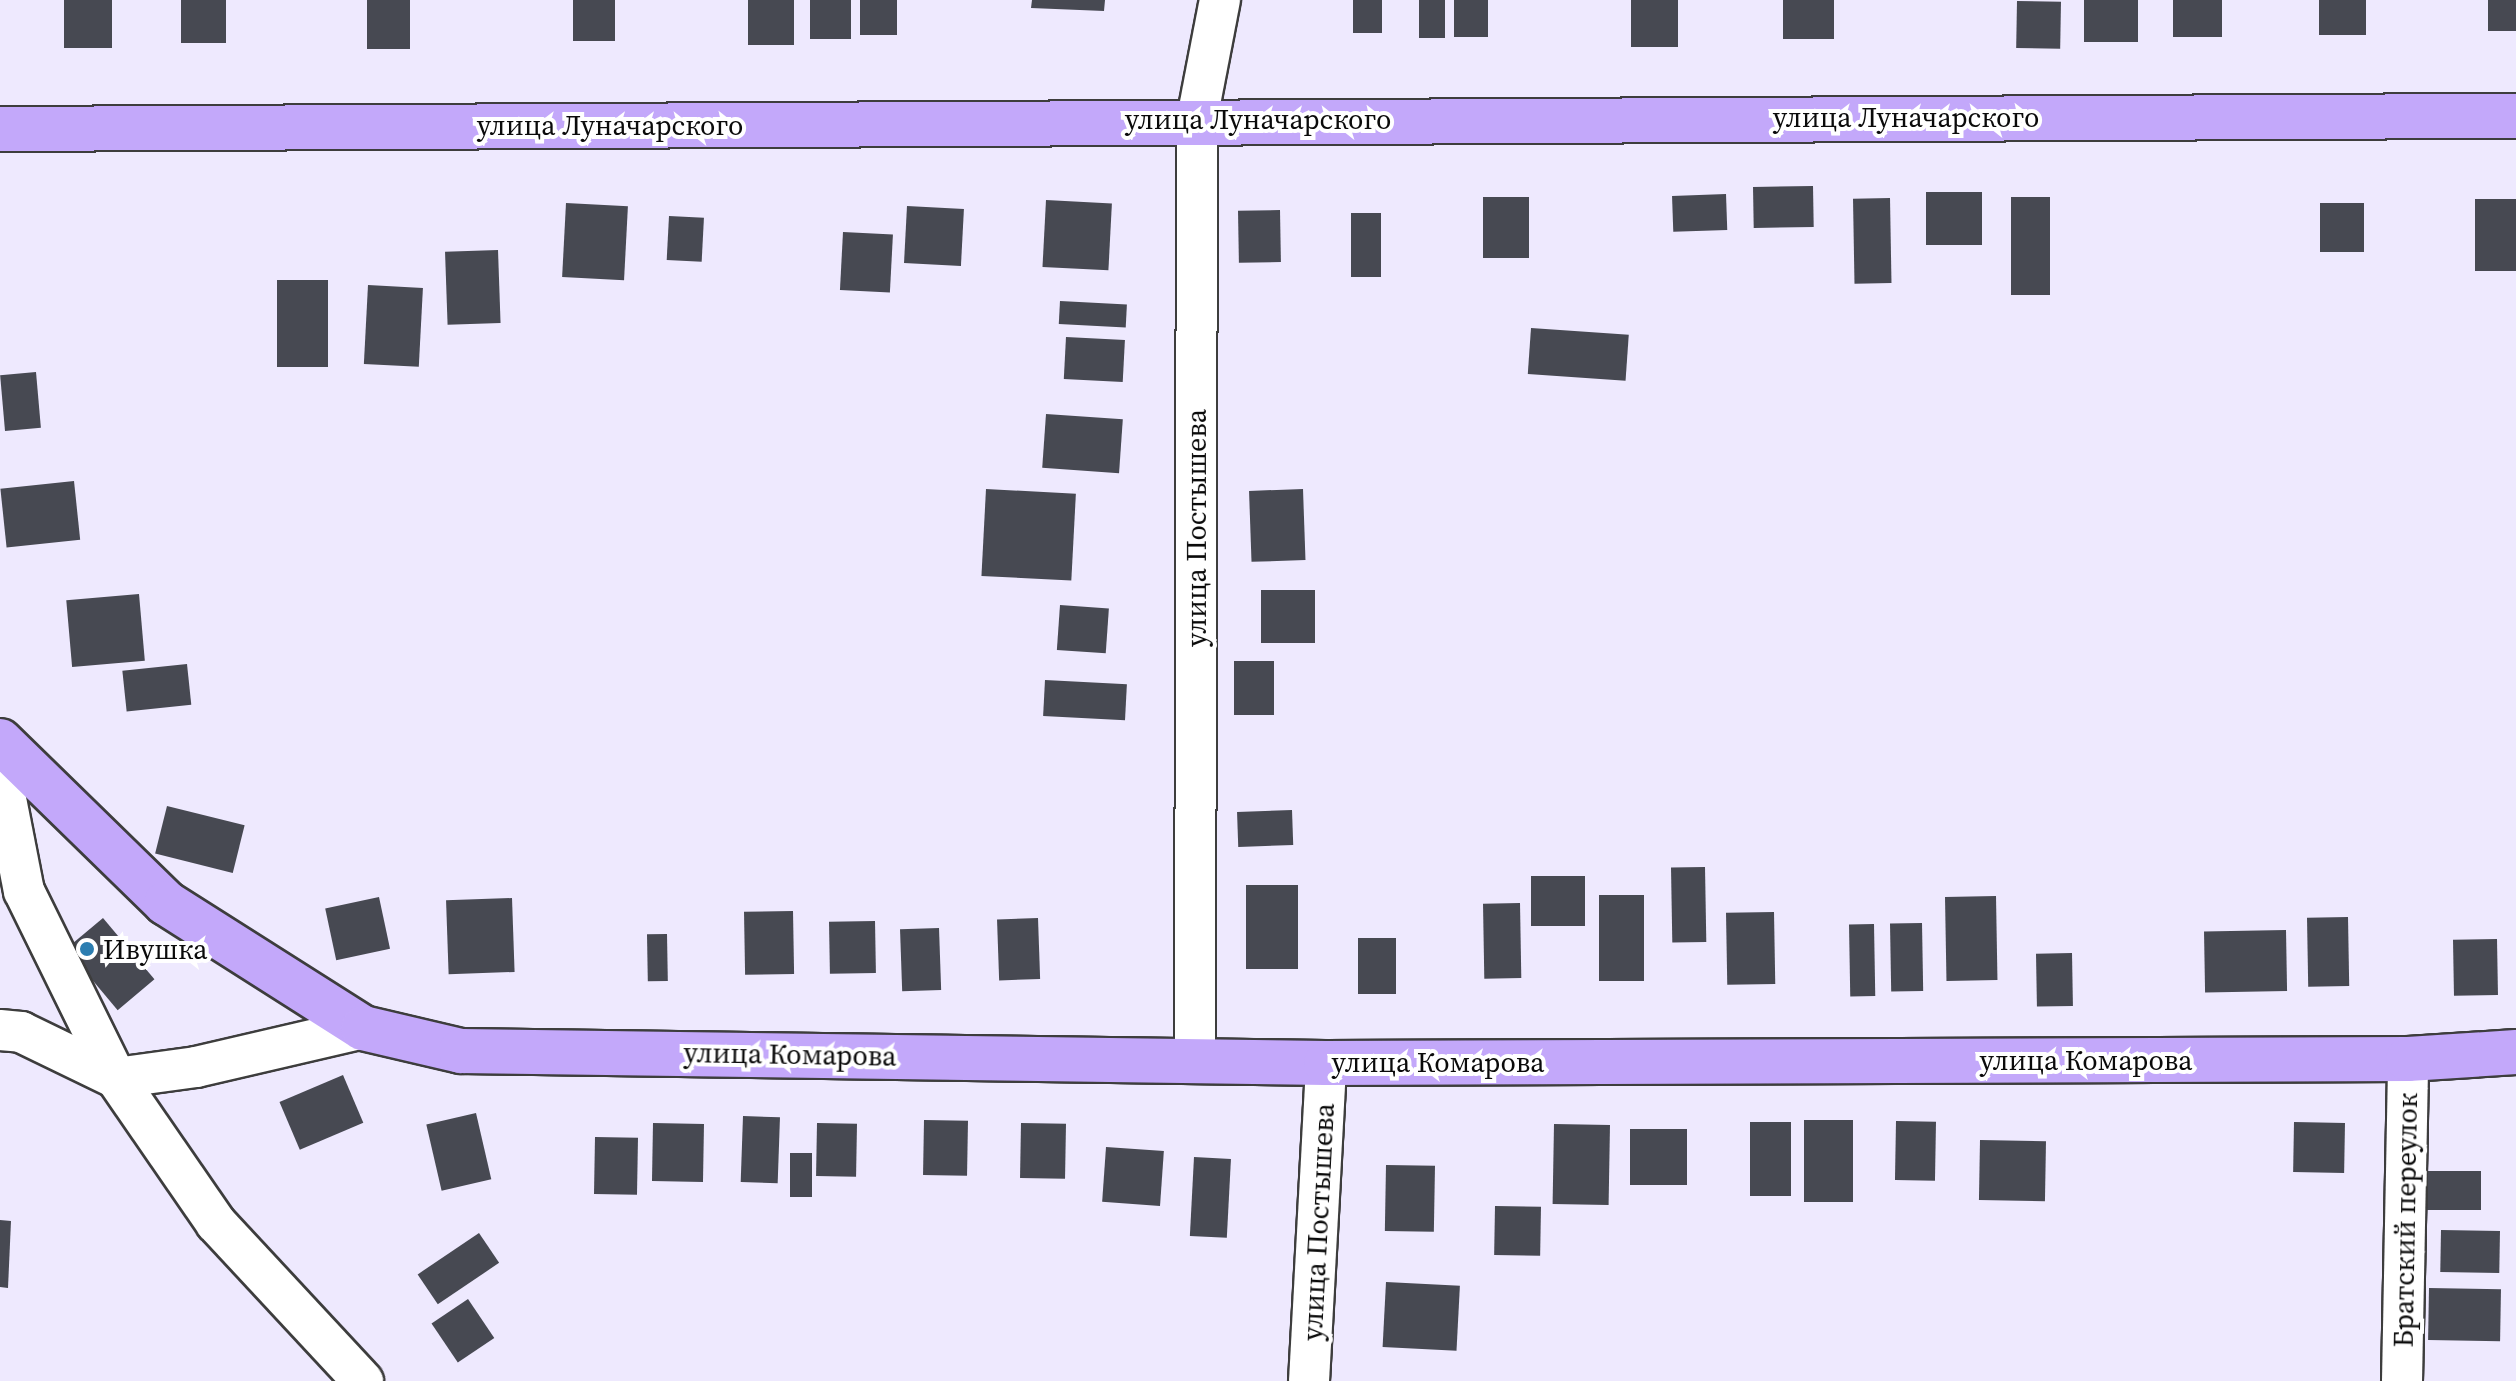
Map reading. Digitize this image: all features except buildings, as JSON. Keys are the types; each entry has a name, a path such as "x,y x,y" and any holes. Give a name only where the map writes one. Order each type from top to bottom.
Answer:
{"street":[{"name":"улица Постышева","path":"1195,1059 1197,119 1220,0"},
{"name":"улица Луначарского","path":"0,129 1197,119 2516,116"},
{"name":"улица Комарова","path":"0,741 166,903 363,1028 461,1051 1326,1063 2408,1059 2516,1052"},
{"path":"0,768 24,891 116,1078 216,1223 363,1381"},
{"name":"улица Комарова","path":"116,1078 196,1067 363,1028"},
{"path":"0,1030 21,1032 116,1078"},
{"name":"Братский переулок","path":"2402,1381 2408,1059"},
{"name":"улица Постышева","path":"1309,1381 1326,1063"}],"place":[{"name":"Ивушка","path":"87,949"}]}
